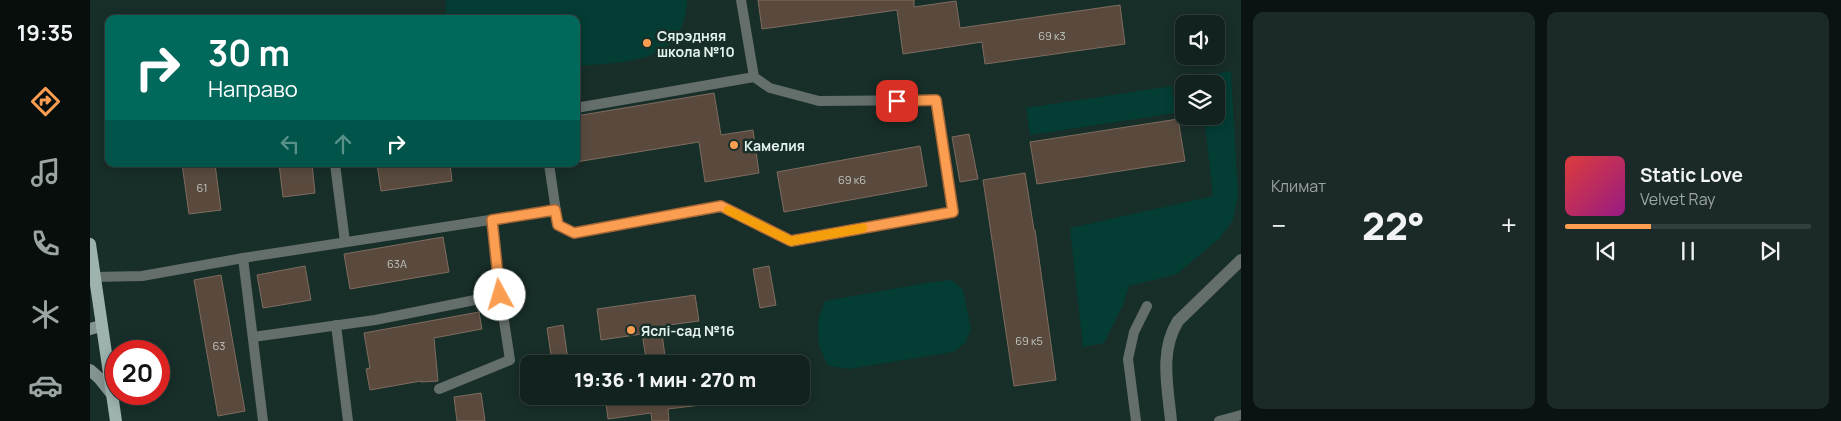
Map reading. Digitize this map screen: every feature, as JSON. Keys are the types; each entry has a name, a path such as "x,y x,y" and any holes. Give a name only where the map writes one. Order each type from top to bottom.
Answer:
{"main road":[{"path":"90,244 96,327 105,367"},
{"path":"90,370 105,386"},
{"path":"113,405 116,421"}],"street":[{"path":"1171,421 1166,366 1171,332 1178,321 1241,260"}],"lane":[{"path":"741,0 754,77"},
{"path":"549,167 558,225 574,233 721,206 791,241 953,212 936,100 819,101 770,88 754,77 580,107"},
{"path":"335,167 345,242"},
{"path":"92,277 142,276 243,258 555,210"},
{"path":"439,390 510,360 500,295 492,220"},
{"path":"243,258 263,421"},
{"path":"252,337 374,320 500,295"},
{"path":"1136,421 1128,358 1134,332 1147,306"},
{"path":"336,326 348,421"},
{"path":"1219,421 1241,414"}],"green space":[{"path":"446,0 687,0 684,21 676,37 664,48 649,56 632,60 580,66 580,15 445,15"},
{"path":"1231,71 1238,196 1233,220 1219,239 1177,274 1129,286 1123,305 1104,343 1083,347 1070,228 1213,196 1205,125 1225,125 1225,75 1210,75"},
{"path":"1172,86 1175,113 1030,135 1026,108"},
{"path":"952,280 963,290 971,329 965,343 953,352 849,369 828,366 819,346 818,320 825,301"}],"building":[{"path":"758,0 914,0 914,7 956,1 960,28 1120,5 1125,44 985,64 982,42 903,54 897,10 762,29"},
{"path":"714,93 721,135 753,130 759,173 705,182 699,142 580,161 580,115"},
{"path":"1175,119 1175,125 1179,125 1185,161 1037,184 1030,142"},
{"path":"969,134 978,179 960,182 952,137"},
{"path":"920,146 927,186 784,212 777,172"},
{"path":"182,167 215,167 221,210 189,214"},
{"path":"279,167 312,167 315,193 283,197"},
{"path":"377,167 450,167 452,181 381,191"},
{"path":"1025,173 1056,380 1014,386 983,180"},
{"path":"443,237 449,272 350,289 344,254"},
{"path":"305,266 311,300 263,308 257,275"},
{"path":"769,266 776,305 760,308 753,269"},
{"path":"221,275 245,411 218,416 194,280"},
{"name":"Яслі-сад №16","path":"695,295 699,321 661,326 665,355 646,355 642,334 601,340 597,309"},
{"path":"479,312 482,329 434,338 438,381 421,381 370,390 366,369 370,368 364,333"},
{"path":"563,325 567,355 551,355 547,328"},
{"path":"481,393 485,421 457,421 454,397"},
{"path":"606,405 701,405 668,409 669,421 652,421 651,413 608,419"}],"slow traffic":[{"path":"728,210 791,241 863,228"}],"place":[{"name":"Сярэдняя школа №10","path":"647,43"},
{"name":"Камелия","path":"734,145"},
{"name":"Яслі-сад №16","path":"631,330"}],"route":[{"path":"500,295 492,220 555,210 558,225 574,233 721,206 791,241 953,212 936,100 897,101"}]}
